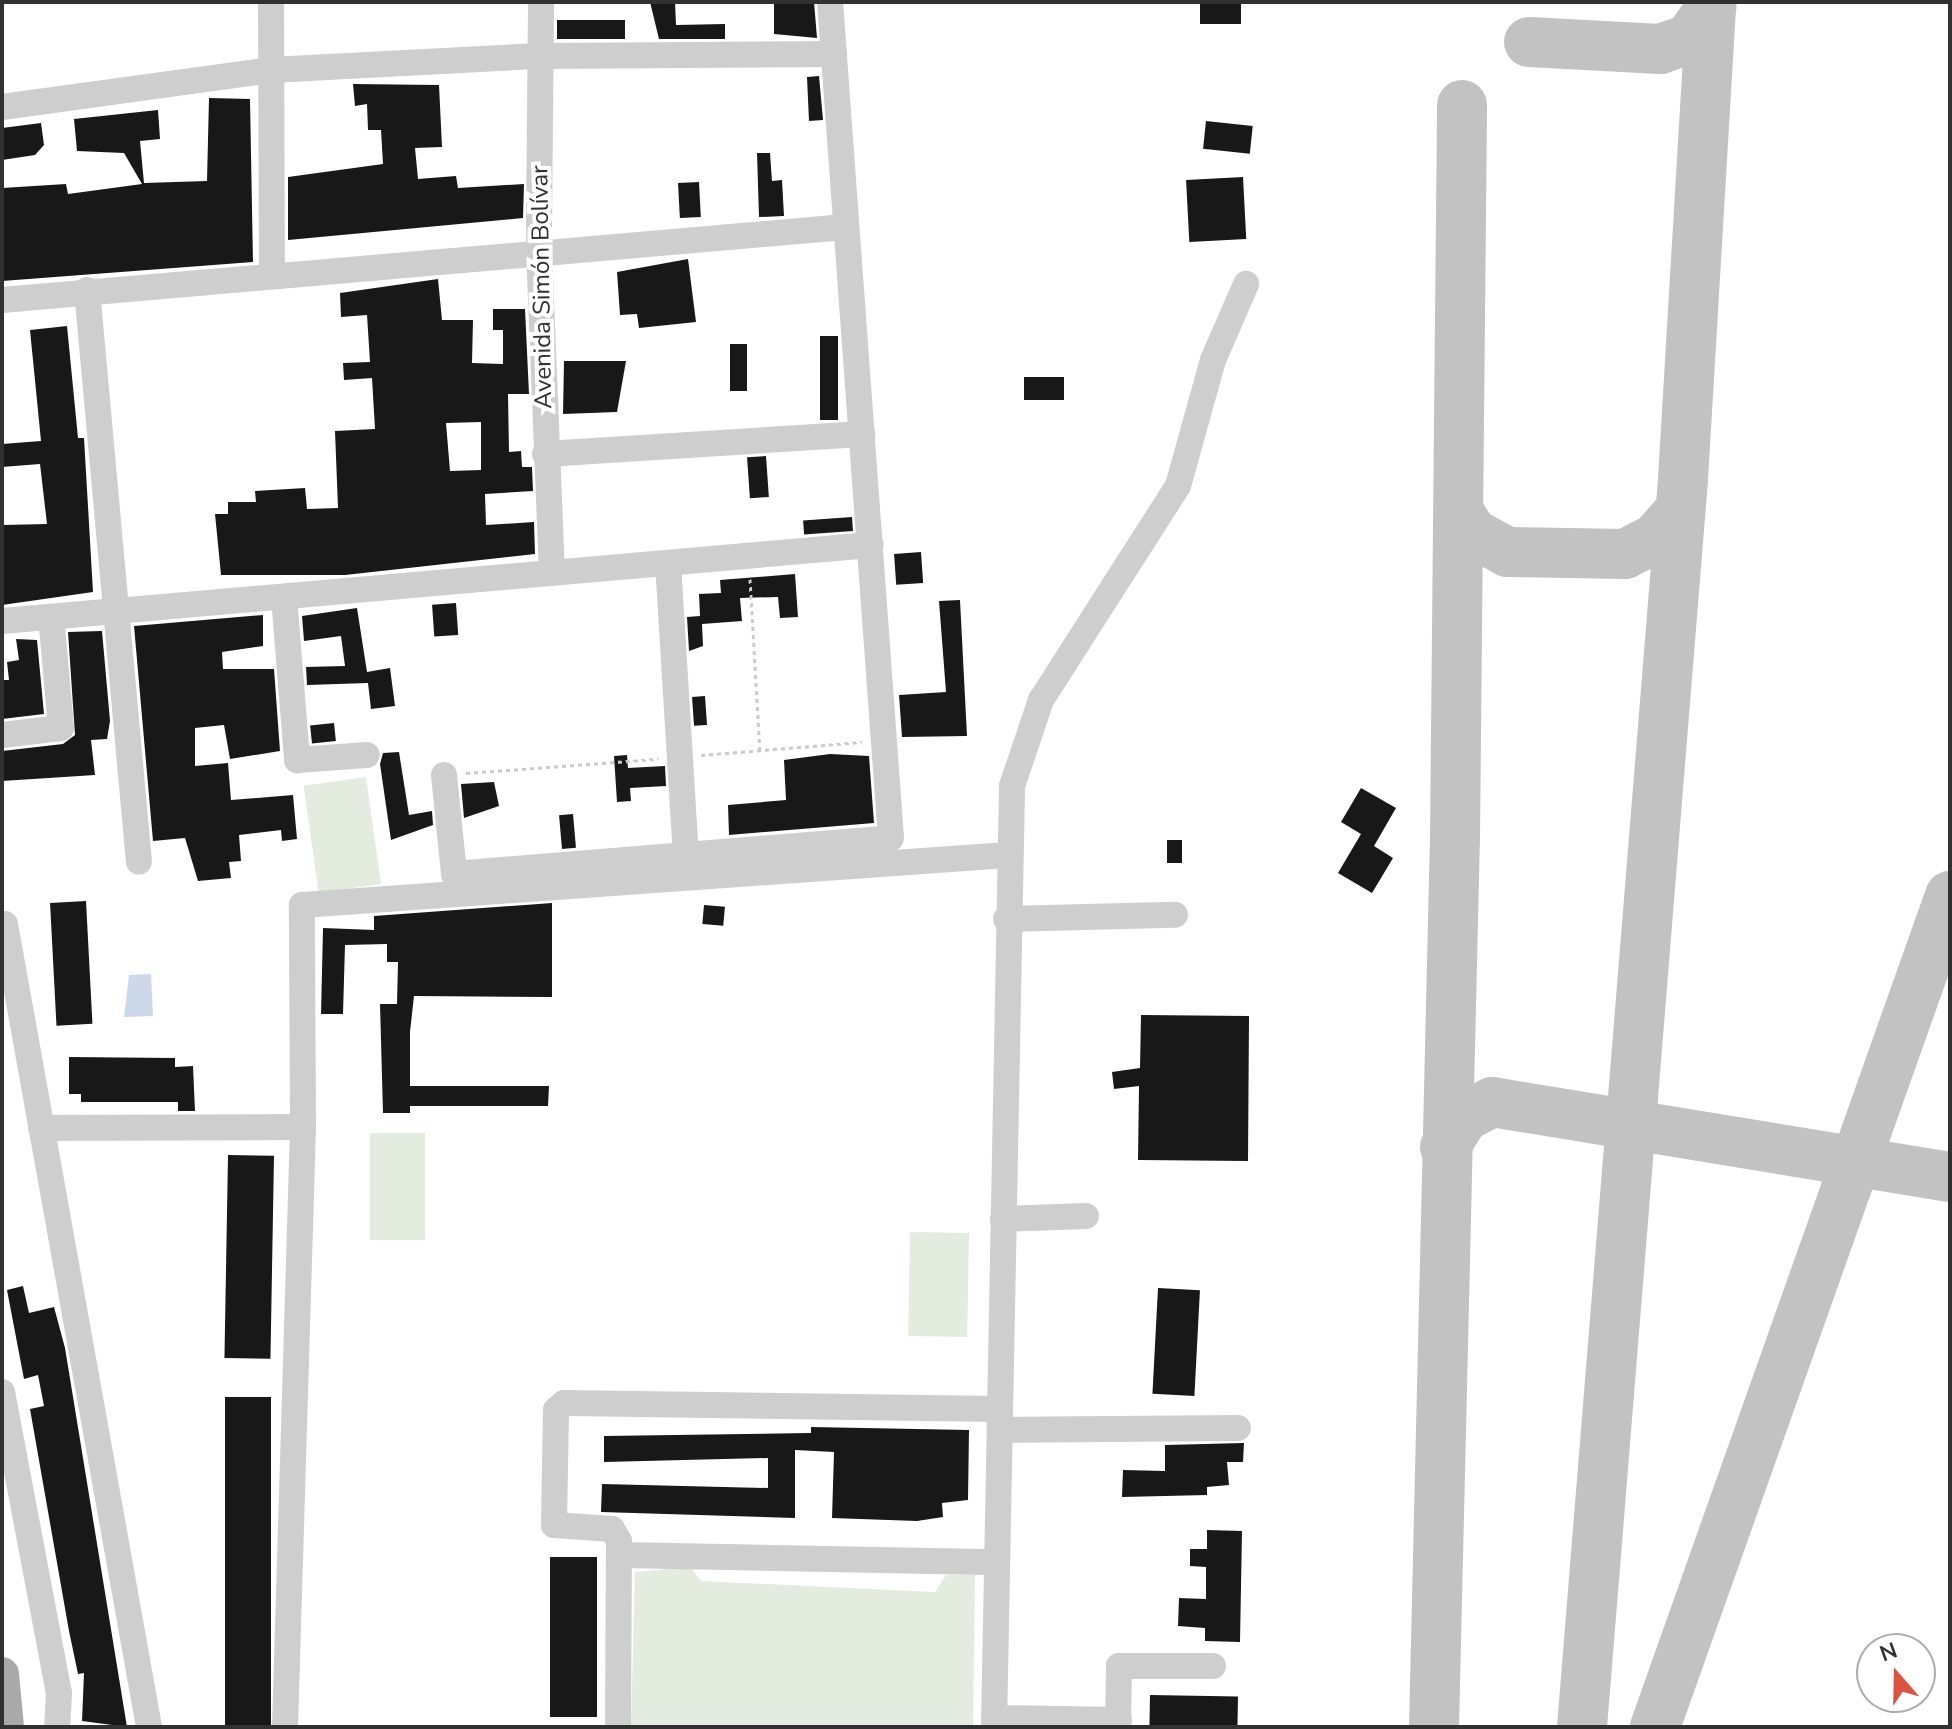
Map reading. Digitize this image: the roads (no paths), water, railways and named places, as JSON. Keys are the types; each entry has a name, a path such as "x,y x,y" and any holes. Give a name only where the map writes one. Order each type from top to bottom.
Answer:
{"main road":[{"path":"2,1674 7,1727"}],"street":[{"path":"271,2 272,274"},
{"name":"Avenida Simón Bolívar","path":"541,2 539,250 552,573"},
{"path":"444,775 454,874 891,838 830,2"},
{"path":"2,107 271,70 541,56 834,54"},
{"path":"2,300 539,250 845,227"},
{"path":"1213,1666 1119,1666 1118,1724 994,1723 1007,855 1012,786 1041,700 1178,486 1213,360 1246,284"},
{"path":"87,290 139,862"},
{"path":"545,454 862,434"},
{"path":"2,621 871,545"},
{"path":"668,563 686,855"},
{"path":"284,597 297,760 367,755"},
{"path":"2,735 61,728 51,617"},
{"path":"285,1727 303,1127 302,905 1007,855"},
{"path":"1006,919 1175,915"},
{"path":"5,924 149,1727"},
{"path":"41,1128 303,1127"},
{"path":"1003,1219 1086,1216"},
{"path":"2,1392 59,1693 57,1727"},
{"path":"618,1727 621,1555 612,1529 554,1525 552,1417 564,1403 1238,1428"},
{"path":"621,1555 997,1562"}],"water":[{"path":"151,974 153,1016 124,1017 129,975"}]}
